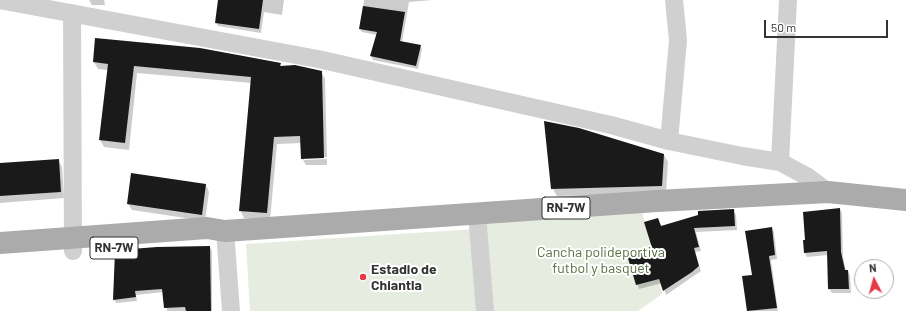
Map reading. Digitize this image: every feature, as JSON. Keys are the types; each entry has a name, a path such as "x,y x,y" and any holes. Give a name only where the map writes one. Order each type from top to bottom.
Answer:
{"main road":[{"name":"RN-7W","path":"0,243 73,244 208,239 225,231 828,192 906,200"},
{"name":"RN-7W","path":"0,256 73,244"}],"street":[{"path":"0,0 318,59 603,123 669,141 780,162 808,177 828,192"},
{"path":"669,141 678,40 674,0"},
{"path":"780,162 788,0"},
{"path":"72,13 73,244"},
{"path":"477,214 486,311"},
{"path":"225,231 231,311"}],"green space":[{"name":"Cancha polideportiva futbol y basquet","path":"641,207 662,294 638,311 489,311 481,219"},
{"name":"Estadio de Chiantla","path":"475,229 480,311 250,311 246,244"}],"building":[{"path":"218,0 263,0 259,29 215,23"},
{"path":"363,6 405,12 400,41 421,45 416,66 370,56 377,32 359,29"},
{"path":"95,38 200,48 281,63 280,66 295,65 322,71 324,158 301,159 300,136 274,137 267,213 239,211 251,77 134,66 125,143 99,140 108,64 93,62"},
{"path":"544,121 579,128 664,154 662,186 551,189"},
{"path":"59,159 61,192 0,196 0,163"},
{"path":"131,173 206,184 202,215 127,204"},
{"path":"840,208 841,252 845,270 848,270 849,289 828,289 827,251 804,253 803,240 805,240 803,212"},
{"path":"734,209 735,226 694,228 699,247 694,248 699,266 692,272 663,291 659,279 636,285 627,255 652,248 644,222 658,218 661,226 698,215 698,211"},
{"path":"772,227 775,255 769,256 777,308 747,311 742,276 752,275 745,231"},
{"path":"210,246 211,311 186,311 185,307 164,308 162,289 135,291 136,297 113,300 115,251 131,251 131,249 157,247"}],"place":[{"name":"Estadio de Chiantla","path":"363,277"}]}
